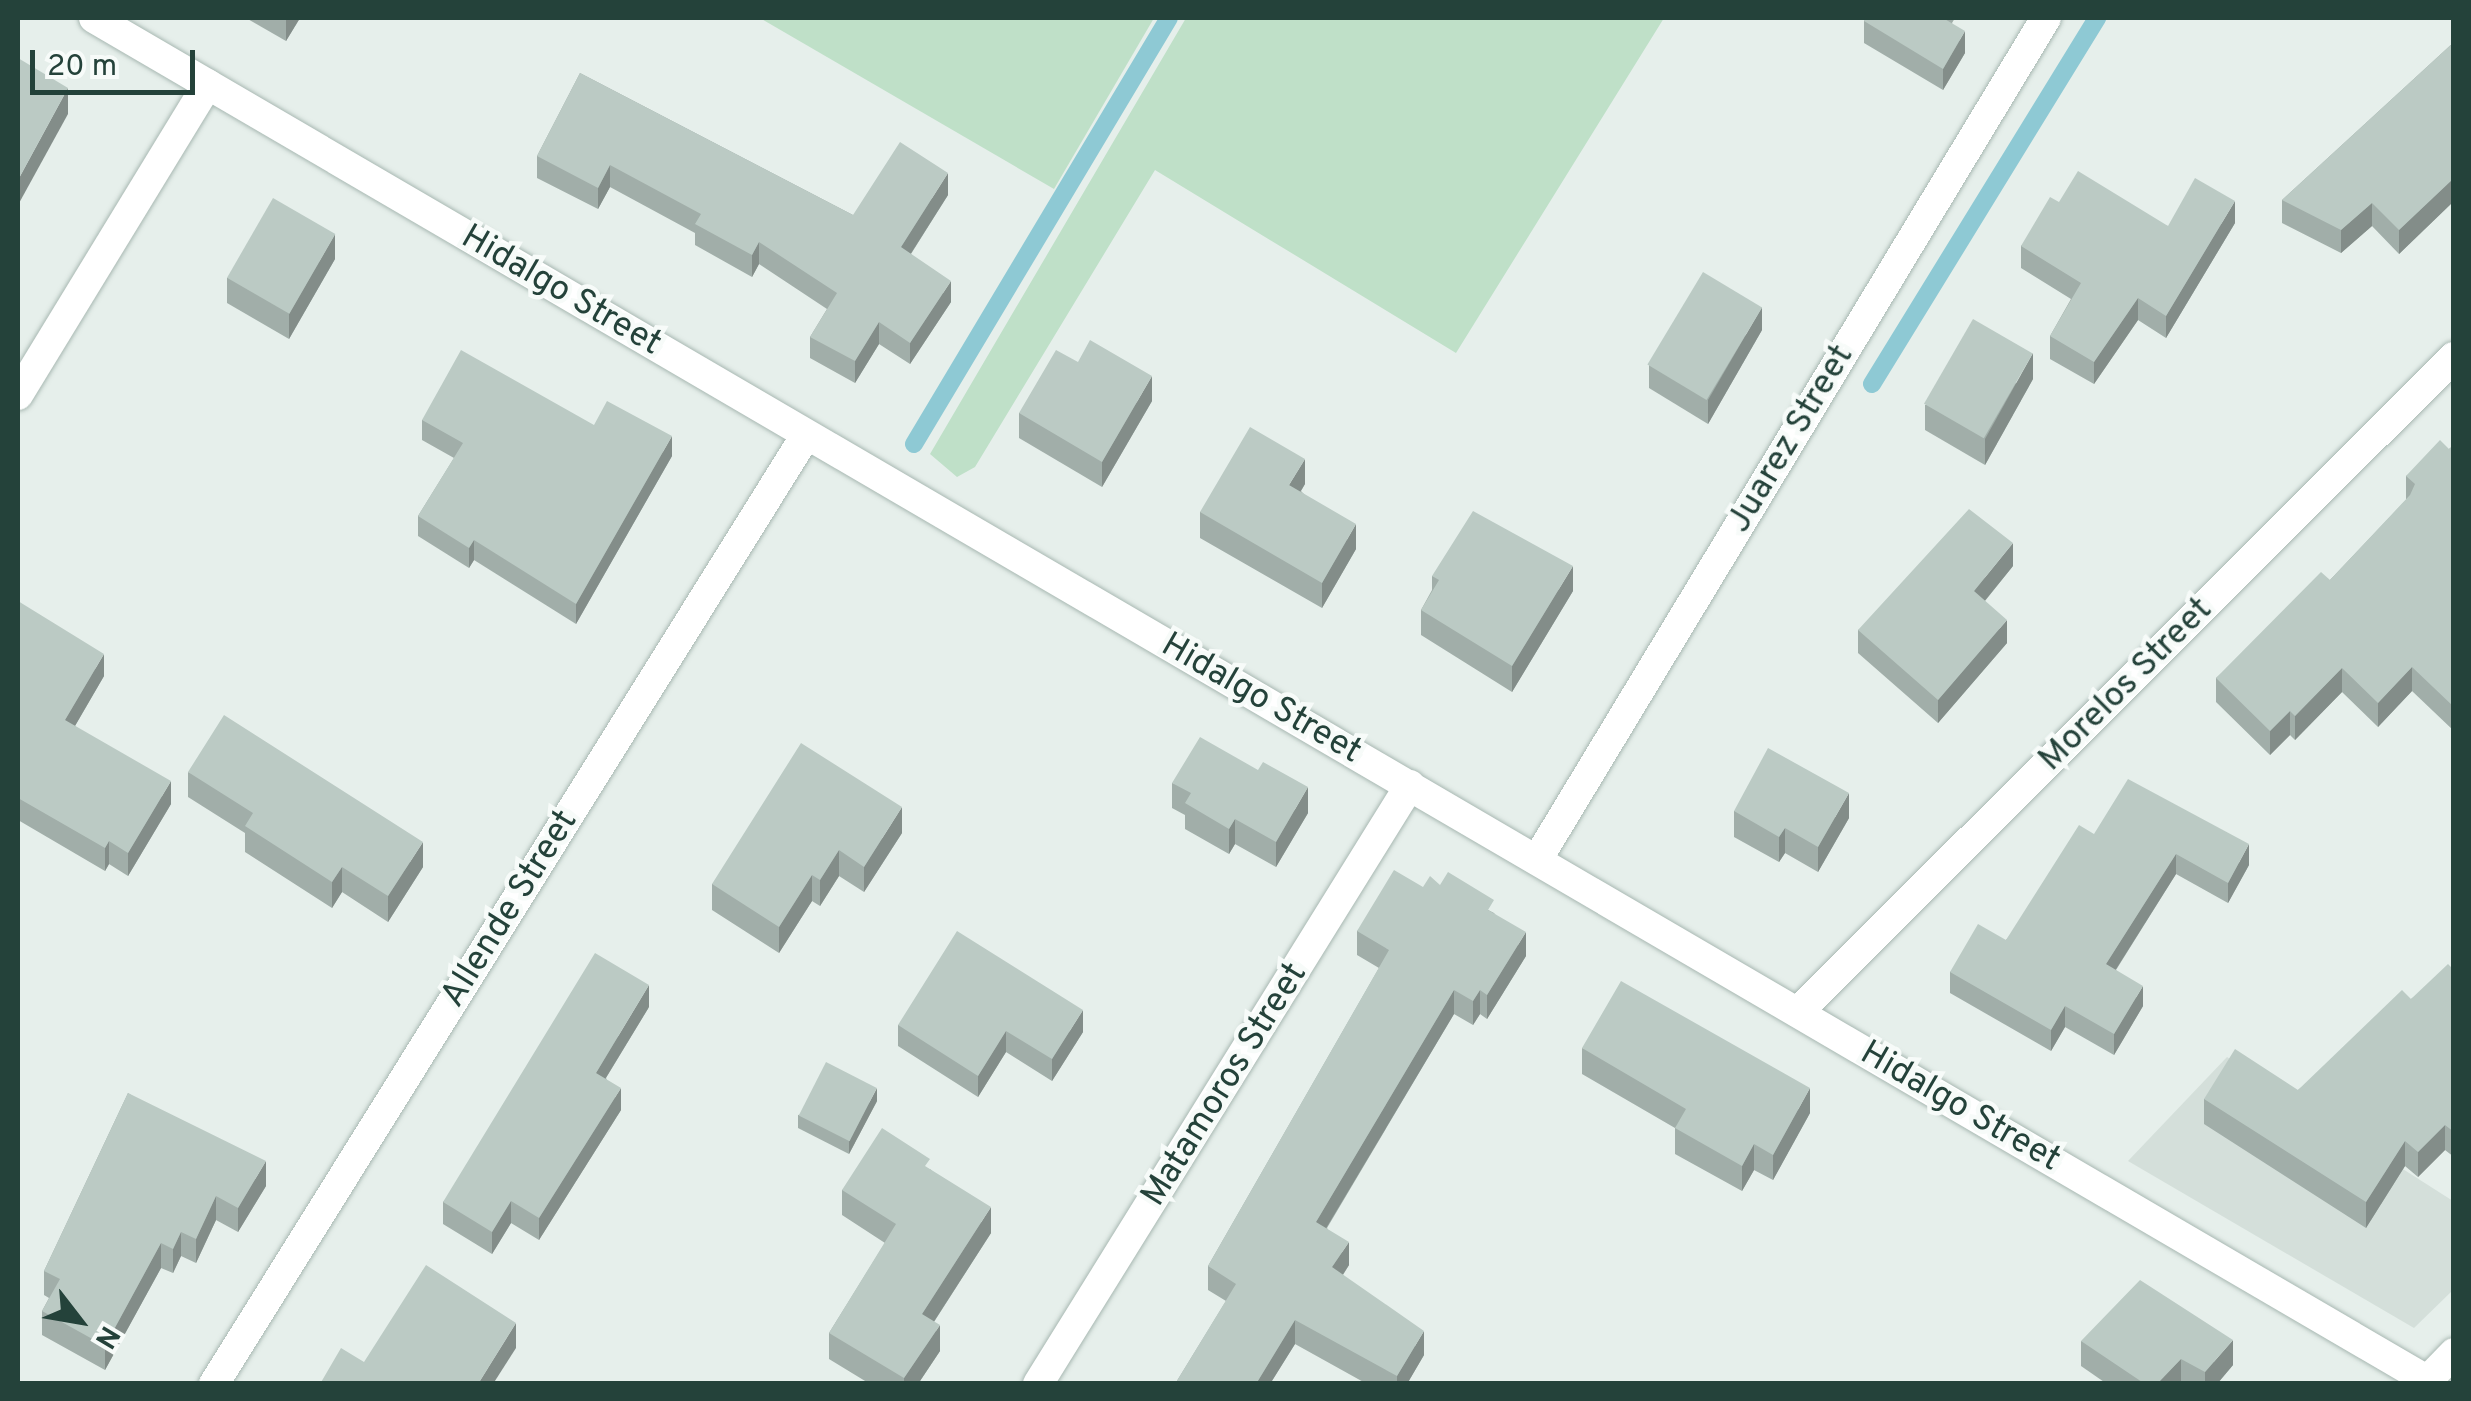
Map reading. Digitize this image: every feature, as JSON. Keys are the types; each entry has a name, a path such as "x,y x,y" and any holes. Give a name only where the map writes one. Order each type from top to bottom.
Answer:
{"street":[{"name":"Hidalgo Street","path":"94,18 2426,1382"},
{"name":"Juarez Street","path":"1536,860 2046,18"},
{"path":"18,395 208,84"},
{"name":"Morelos Street","path":"1798,1012 2454,357"},
{"name":"Allende Street","path":"214,1384 806,435"},
{"name":"Matamoros Street","path":"1038,1384 1410,785"},
{"path":"2426,1382 2454,1354"}],"shaded area":[{"path":"2227,1057 2453,1201 2453,1290 2414,1328 2128,1161"}],"green space":[{"path":"760,18 1154,18 1054,189"},
{"path":"1186,18 1664,18 1456,353 1155,170 975,467 957,477 930,454"}],"building":[{"path":"1943,18 1965,31 1943,69 1864,21"},
{"path":"2454,42 2454,178 2399,230 2372,203 2341,230 2282,200"},
{"path":"18,58 68,88 18,180"},
{"path":"580,73 853,215 900,142 948,173 901,247 951,281 910,343 879,322 855,361 810,337 837,293 759,242 752,255 695,224 701,214 610,165 598,188 537,156"},
{"path":"2078,171 2168,226 2195,178 2235,201 2166,316 2138,298 2094,362 2050,336 2081,283 2021,246 2050,197 2059,202"},
{"path":"273,198 335,234 289,314 227,278"},
{"path":"1703,272 1762,308 1707,400 1647,365"},
{"path":"1973,319 2033,354 1984,438 1924,404"},
{"path":"1090,340 1152,376 1102,462 1019,413 1056,350 1078,362"},
{"path":"461,350 594,425 607,401 672,436 576,604 474,540 469,548 418,516 463,443 422,420"},
{"path":"1250,427 1305,459 1289,485 1356,524 1322,583 1200,512"},
{"path":"2440,440 2449,449 2454,445 2454,707 2412,667 2378,703 2342,668 2295,716 2290,711 2270,731 2216,678 2321,572 2330,580 2410,495 2415,484 2406,476"},
{"path":"1969,509 2013,543 1974,591 2007,620 1938,700 1858,630"},
{"path":"1473,511 1573,566 1512,666 1421,610 1439,580 1432,576"},
{"path":"18,601 104,654 65,720 171,781 128,853 109,841 105,848 18,798"},
{"path":"224,715 423,842 388,896 342,867 332,882 245,826 253,813 188,772"},
{"path":"1200,737 1258,770 1263,762 1308,787 1276,842 1235,819 1229,829 1185,803 1191,793 1172,783"},
{"path":"801,743 902,807 864,867 839,850 820,880 812,875 779,927 712,884"},
{"path":"1768,748 1849,793 1818,847 1785,828 1779,837 1734,811"},
{"path":"2128,779 2249,844 2228,883 2176,854 2106,964 2143,986 2114,1034 2065,1006 2051,1030 1950,972 1978,924 2006,940 2079,825 2094,834"},
{"path":"1394,870 1423,887 1430,876 1440,885 1448,872 1494,900 1488,910 1526,932 1487,995 1480,990 1473,1001 1454,990 1316,1222 1349,1242 1332,1267 1424,1331 1397,1376 1295,1320 1256,1384 1175,1384 1236,1284 1208,1266 1389,950 1357,931"},
{"path":"957,931 1083,1010 1052,1059 1006,1031 978,1076 898,1025"},
{"path":"595,953 649,985 596,1073 621,1088 539,1218 511,1201 492,1232 443,1202"},
{"path":"2448,964 2454,970 2454,1132 2445,1125 2418,1152 2405,1141 2366,1202 2204,1099 2235,1049 2298,1090 2402,990 2411,999"},
{"path":"1621,981 1810,1088 1773,1155 1754,1144 1742,1166 1675,1128 1686,1109 1582,1048"},
{"path":"826,1062 877,1088 850,1141 799,1115"},
{"path":"128,1093 266,1161 238,1208 216,1196 196,1239 181,1232 173,1249 161,1243 105,1346 42,1311 60,1279 44,1271"},
{"path":"882,1128 930,1159 925,1166 991,1207 922,1314 940,1325 904,1378 829,1333 896,1224 842,1190"},
{"path":"426,1265 516,1323 478,1384 320,1384 341,1348 364,1362"},
{"path":"2140,1280 2233,1340 2205,1372 2181,1359 2157,1384 2145,1384 2081,1341"}],"waterway":[{"path":"914,444 1169,18"},
{"path":"1872,384 2097,18"}]}
